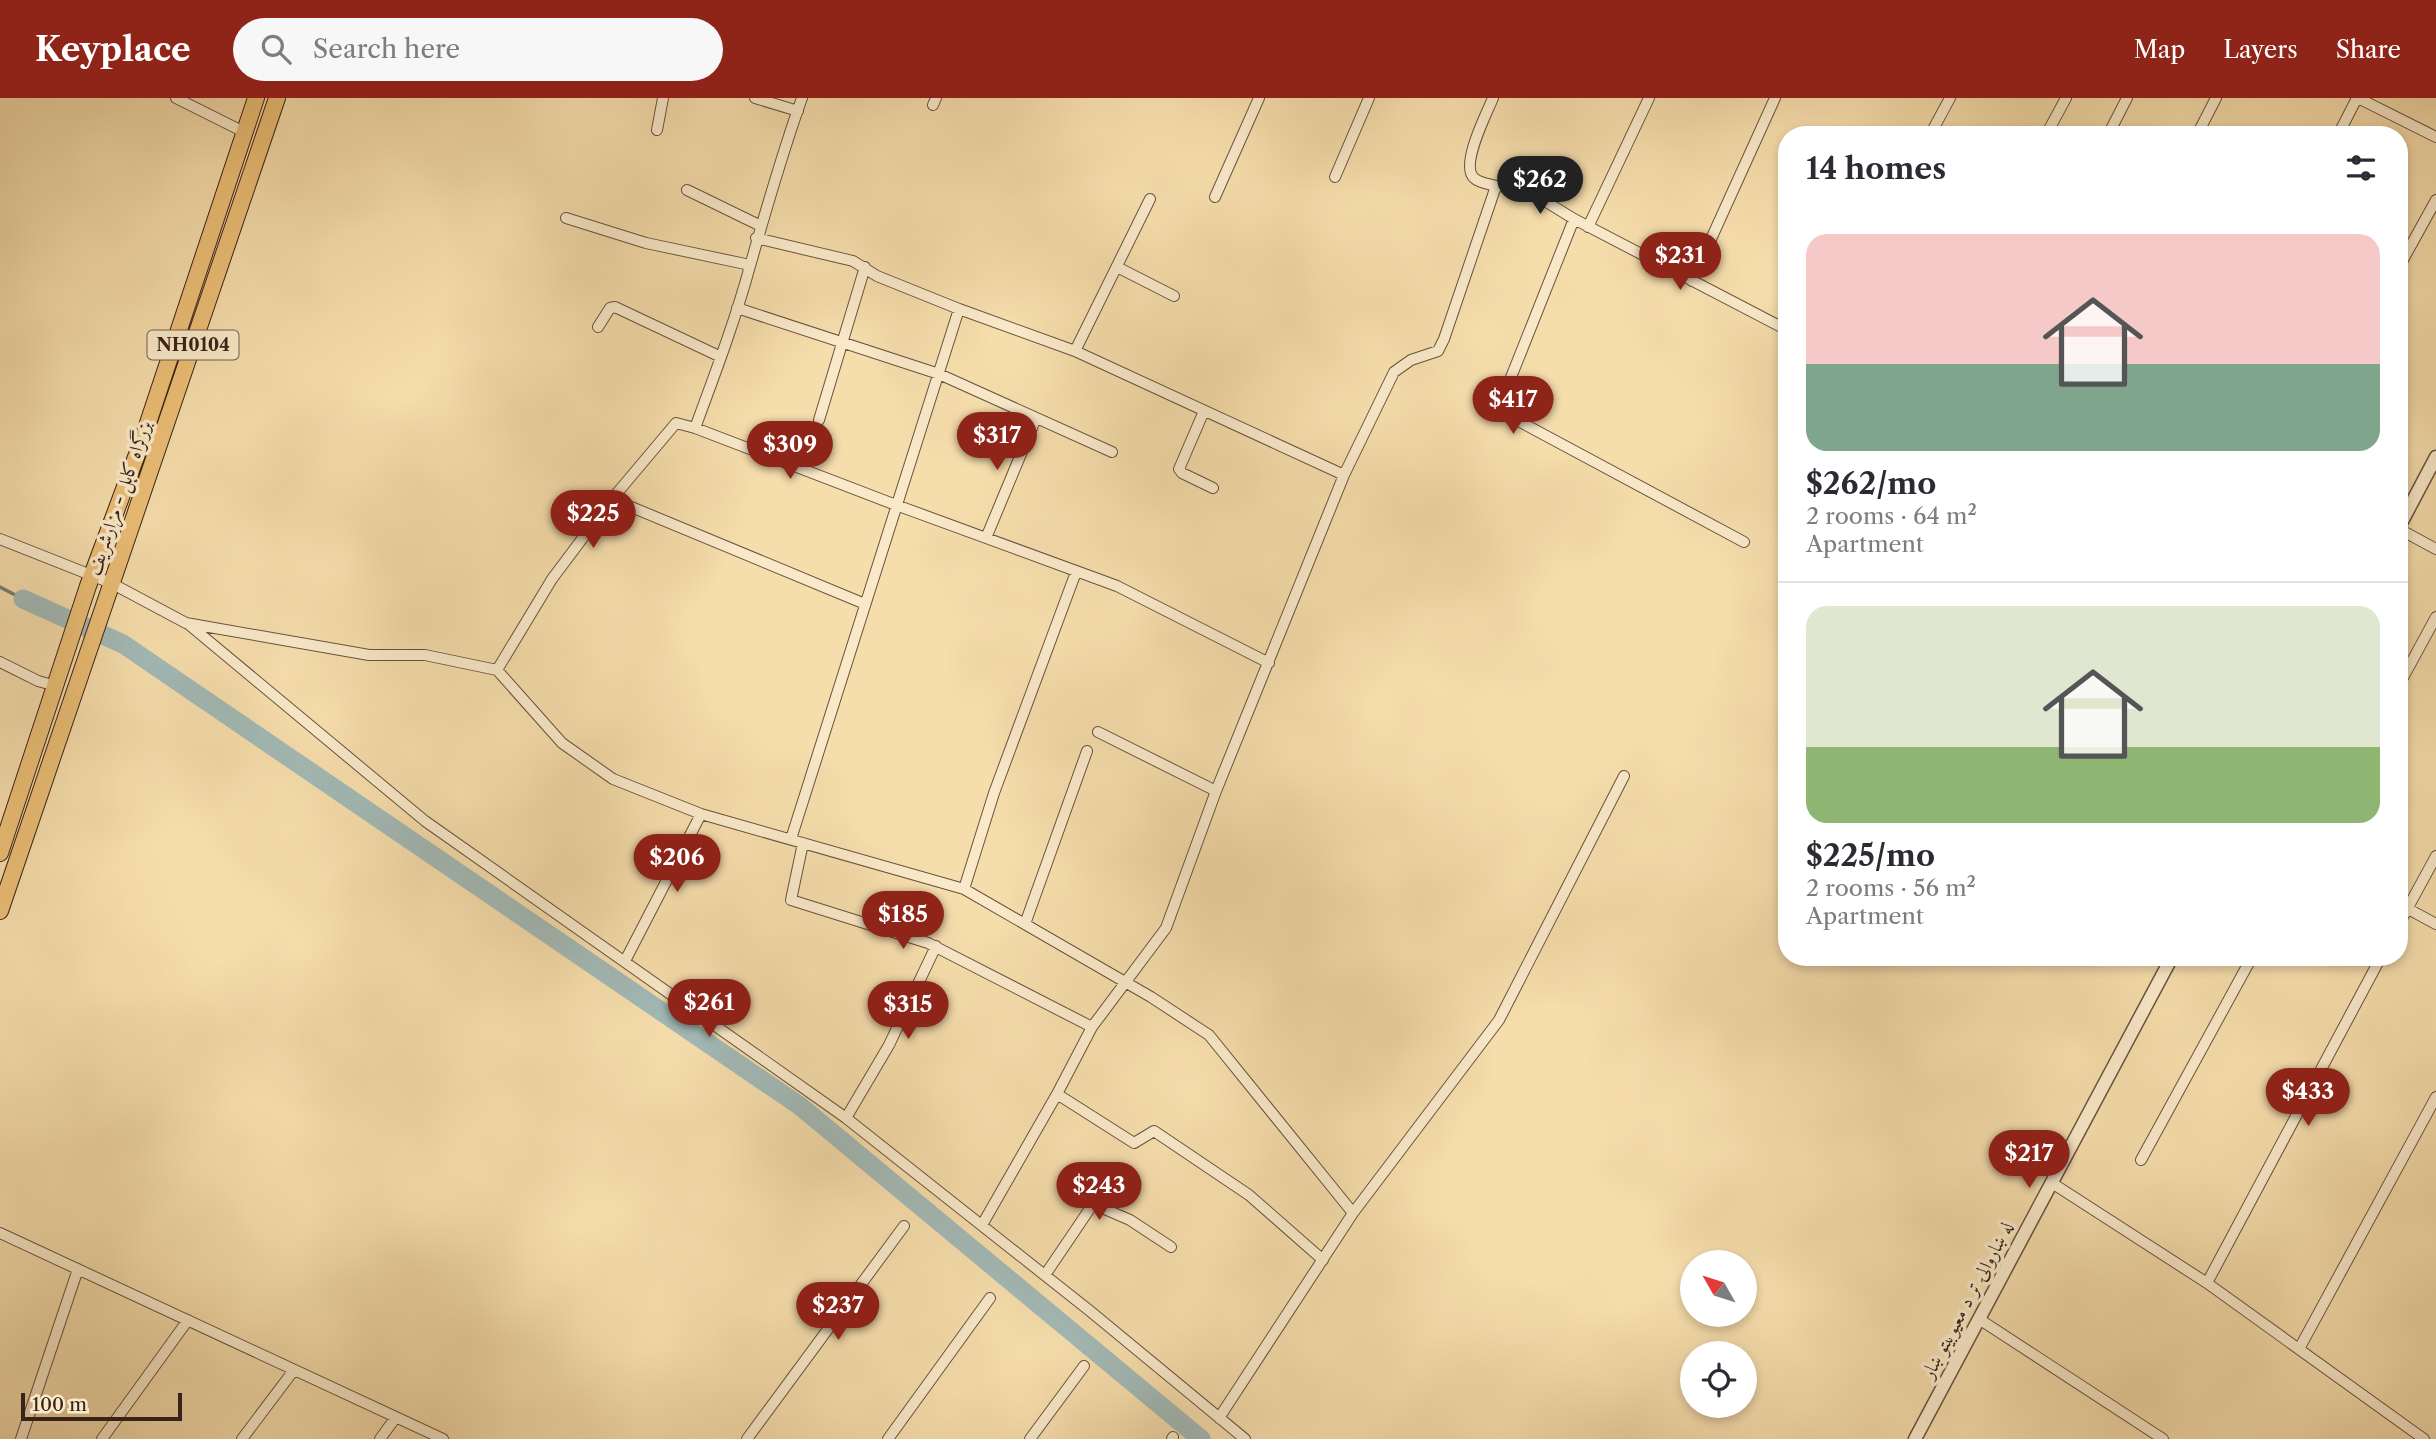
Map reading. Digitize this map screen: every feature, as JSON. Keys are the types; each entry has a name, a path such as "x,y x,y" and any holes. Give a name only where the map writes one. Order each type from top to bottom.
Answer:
{"highway":[{"name":"بزرگراه کابل - مزارشریف","path":"0,853 90,581 142,441 256,98"},
{"name":"بزرگراه کابل - مزارشریف","path":"0,911 277,98"}],"street":[{"path":"176,98 244,132"},
{"path":"657,130 663,98"},
{"path":"755,98 797,111"},
{"path":"695,428 737,308 756,238 802,98"},
{"path":"1216,198 1259,98"},
{"path":"1335,177 1369,98"},
{"path":"1493,98 1469,159 1469,171 1476,180 1496,186 1518,187 1588,227 1778,325"},
{"path":"1588,227 1649,98"},
{"path":"1692,281 1774,98"},
{"path":"1935,126 1950,98"},
{"path":"2051,126 2066,98"},
{"path":"2113,126 2127,98"},
{"path":"2202,126 2216,98"},
{"path":"2343,126 2357,98 2436,137"},
{"path":"982,1225 1092,1027 1167,928 1216,791 1344,475 1394,372 1411,360 1437,351 1444,339 1496,186"},
{"path":"687,190 761,226"},
{"path":"1075,351 1150,199"},
{"path":"2408,251 2436,200"},
{"path":"566,218 646,243 750,265"},
{"path":"1574,219 1498,410 1744,542"},
{"path":"756,238 853,261 877,276 1075,351 1344,475"},
{"path":"819,420 865,267"},
{"path":"1116,267 1174,296"},
{"path":"598,327 610,308 615,307 721,357"},
{"path":"737,308 939,374 1112,452"},
{"path":"791,839 959,309"},
{"path":"1204,411 1179,469 1213,488"},
{"path":"986,538 1036,418"},
{"path":"497,670 552,579 612,499 674,424 695,428 1117,586 1269,663"},
{"path":"2408,511 2436,457"},
{"path":"612,499 865,604"},
{"path":"2408,533 2436,549"},
{"path":"0,539 186,622 369,656 425,655 497,670 562,743 613,779 702,814 964,890 1151,996 1209,1035 1353,1213"},
{"path":"964,890 994,793 1076,572"},
{"path":"2408,668 2436,617"},
{"path":"186,622 425,821 846,1118 1045,1275 1245,1439"},
{"path":"0,662 37,681 56,686"},
{"path":"1098,732 1216,791"},
{"path":"1025,924 1087,751"},
{"path":"1219,1418 1353,1213 1499,1020 1624,776"},
{"path":"625,961 702,814"},
{"path":"803,843 791,900 936,946 1092,1027"},
{"path":"2408,898 2436,856"},
{"path":"2408,909 2436,924"},
{"path":"846,1118 889,1045 936,946"},
{"name":"له ښاروالۍ تر د معیوبیتو ښار","path":"1915,1439 2167,966"},
{"path":"2141,1160 2247,966"},
{"path":"2207,1283 2376,966"},
{"path":"1057,1094 1134,1143 1154,1131 1249,1195 1323,1260"},
{"path":"2299,1349 2436,1097"},
{"path":"2052,1183 2207,1283 2424,1439"},
{"path":"1045,1275 1093,1204 1130,1220 1171,1247"},
{"path":"747,1439 904,1226"},
{"path":"0,1233 443,1439"},
{"path":"21,1439 78,1269"},
{"path":"888,1439 990,1298"},
{"path":"1979,1319 2163,1439"},
{"path":"102,1439 188,1321"},
{"path":"1030,1439 1084,1366"},
{"path":"242,1439 294,1370"},
{"path":"380,1439 396,1417"}],"waterway":[{"path":"0,587 23,599"},
{"path":"23,599 123,644 800,1106 1201,1439"}]}
